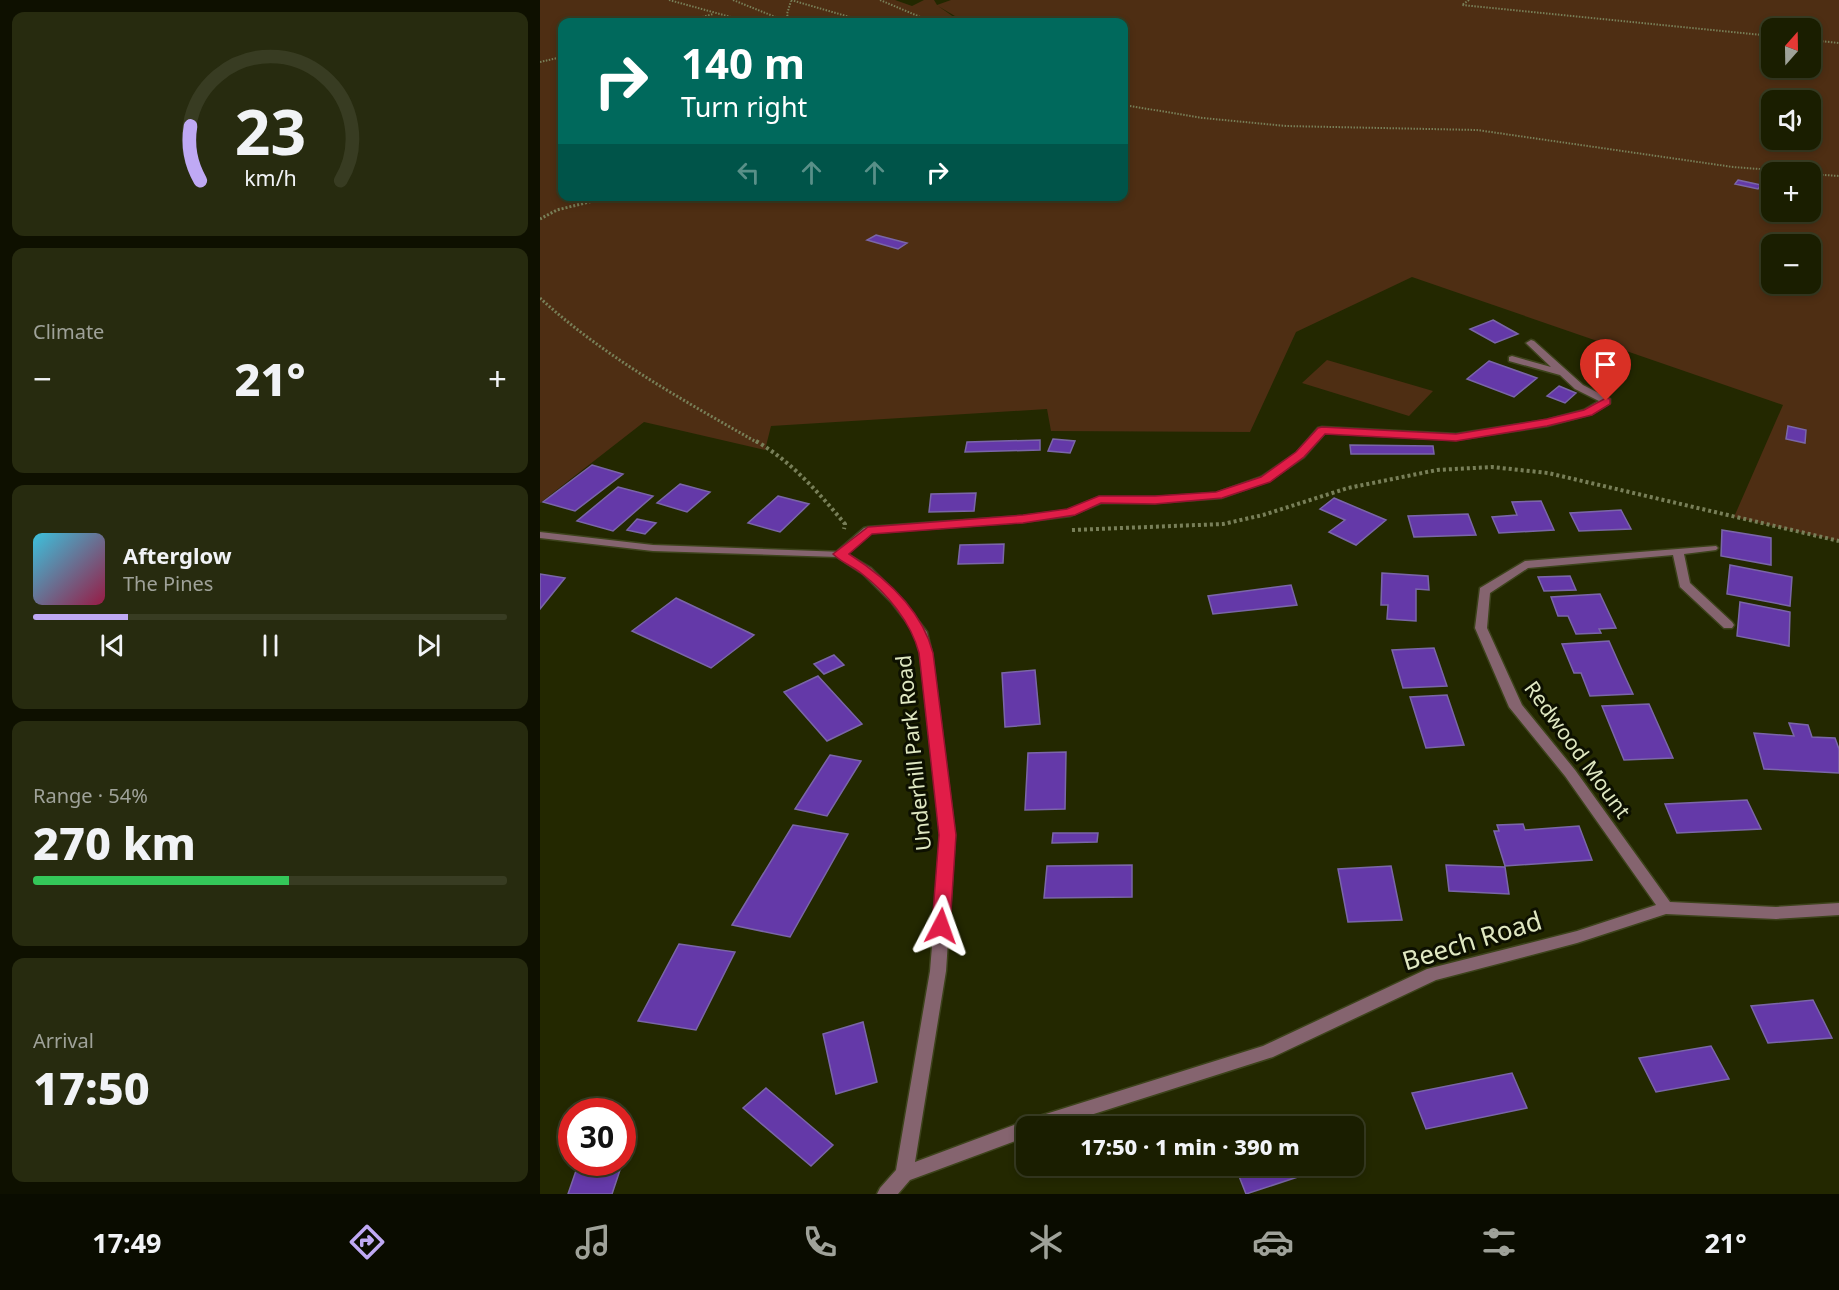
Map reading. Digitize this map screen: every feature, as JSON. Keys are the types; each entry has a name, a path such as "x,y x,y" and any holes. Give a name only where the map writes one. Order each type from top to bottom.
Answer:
{"street":[{"path":"540,535 653,548 840,554 868,530 1023,519 1070,513 1099,500 1155,500 1217,496 1265,480 1300,455 1322,430 1456,437 1547,423 1588,412 1606,401 1579,387 1531,344"},
{"path":"1512,359 1561,372"},
{"name":"Redwood Mount","path":"1666,909 1570,772 1516,707 1481,628 1484,591 1525,565 1712,548"},
{"path":"1678,551 1684,584 1728,625"},
{"name":"Underhill Park Road","path":"840,554 874,578 896,600 921,632 926,653 948,835 938,971 904,1174"},
{"name":"Beech Road","path":"1065,1116 1267,1052 1433,974 1577,937 1666,909 1776,913 1839,909"},
{"path":"886,1194 904,1174 1016,1133"}],"path":[{"path":"669,0 733,18"},
{"path":"733,0 781,18"},
{"path":"787,18 791,0 853,18"},
{"path":"880,0 923,18"},
{"path":"1469,0 1462,5 1761,35"},
{"path":"698,18 714,13"},
{"path":"1821,41 1839,43"},
{"path":"540,62 558,57"},
{"path":"1128,106 1192,117 1286,126 1477,130 1721,166 1761,169"},
{"path":"1821,175 1839,176"},
{"path":"540,219 557,210 593,201"},
{"path":"540,298 565,321 668,392 773,451 815,488 844,524 840,554"},
{"path":"1071,530 1223,524 1263,515 1348,488 1437,470 1492,467 1548,473 1839,541"}],"shaded area":[{"path":"540,0 895,0 912,6 924,0 934,0 937,5 951,0 1839,0 1839,541 1734,517 1783,405 1412,277 1296,332 1250,432 1051,431 1047,409 771,426 765,450 644,422 540,503"},
{"path":"1327,360 1433,391 1409,416 1302,383"}],"building":[{"path":"1738,180 1761,185 1758,189 1735,184"},
{"path":"876,235 907,243 898,249 867,240"},
{"path":"1493,320 1518,334 1495,343 1470,329"},
{"path":"1489,361 1537,378 1514,397 1467,379"},
{"path":"1559,386 1576,393 1565,403 1547,396"},
{"path":"1788,426 1806,430 1805,443 1786,439"},
{"path":"1053,439 1075,441 1070,453 1048,451"},
{"path":"1040,440 1040,450 965,452 967,442"},
{"path":"1350,445 1433,446 1434,454 1351,454"},
{"path":"592,465 623,474 575,511 543,502"},
{"path":"680,484 710,492 687,512 657,503"},
{"path":"618,487 653,496 613,531 577,521"},
{"path":"976,493 974,511 929,512 931,494"},
{"path":"778,496 809,504 780,532 748,523"},
{"path":"1334,498 1386,520 1356,545 1329,532 1345,520 1320,509"},
{"path":"1541,501 1554,530 1499,533 1492,517 1517,515 1512,502"},
{"path":"1621,510 1631,529 1579,531 1570,513"},
{"path":"1468,514 1476,535 1414,537 1408,516"},
{"path":"637,519 656,523 645,534 627,530"},
{"path":"1722,530 1771,538 1771,565 1721,556"},
{"path":"1004,544 1003,563 958,564 960,545"},
{"path":"1730,565 1792,577 1790,606 1727,594"},
{"path":"1382,573 1428,576 1429,590 1416,589 1416,621 1387,619 1388,605 1381,605"},
{"path":"540,574 565,578 540,609"},
{"path":"1570,576 1576,590 1544,591 1538,577"},
{"path":"1291,585 1297,605 1213,614 1208,596"},
{"path":"1600,594 1616,628 1599,629 1601,633 1576,634 1568,616 1558,616 1551,597"},
{"path":"676,598 754,635 711,668 632,631"},
{"path":"1740,602 1790,612 1789,646 1737,636"},
{"path":"1609,641 1633,694 1590,696 1581,673 1574,673 1562,644"},
{"path":"1434,648 1447,686 1403,688 1392,650"},
{"path":"834,655 844,665 824,674 814,664"},
{"path":"1035,670 1040,724 1005,727 1002,673"},
{"path":"818,676 862,724 827,741 784,692"},
{"path":"1447,695 1464,745 1426,748 1410,697"},
{"path":"1649,704 1673,758 1624,760 1602,706"},
{"path":"1789,723 1808,725 1812,737 1835,738 1839,749 1839,773 1764,769 1754,733 1794,736"},
{"path":"1066,752 1065,809 1025,810 1028,753"},
{"path":"830,755 861,761 827,816 795,809"},
{"path":"1747,800 1761,829 1677,833 1665,804"},
{"path":"1523,824 1525,830 1579,826 1592,860 1505,866 1494,831 1499,831 1497,825"},
{"path":"793,825 848,834 790,937 732,925"},
{"path":"1053,833 1098,833 1097,842 1052,843"},
{"path":"1132,865 1132,897 1044,898 1047,866"},
{"path":"1446,865 1505,867 1509,894 1449,891"},
{"path":"1391,866 1402,920 1348,922 1338,869"},
{"path":"679,944 735,952 696,1030 638,1021"},
{"path":"1813,1000 1832,1038 1768,1043 1751,1006"},
{"path":"863,1022 877,1082 836,1094 823,1034"},
{"path":"1711,1046 1729,1079 1656,1092 1639,1058"},
{"path":"1512,1073 1527,1108 1426,1129 1412,1093"},
{"path":"766,1088 833,1145 811,1166 743,1108"},
{"path":"574,1176 618,1176 612,1194 568,1194"},
{"path":"1239,1176 1301,1176 1246,1194"}],"route":[{"path":"941,926 948,835 926,653 921,632 896,600 867,571 840,554 868,530 962,525 1070,513 1099,500 1155,500 1217,496 1265,480 1300,455 1322,430 1456,437 1547,423 1588,412 1606,401"}]}
